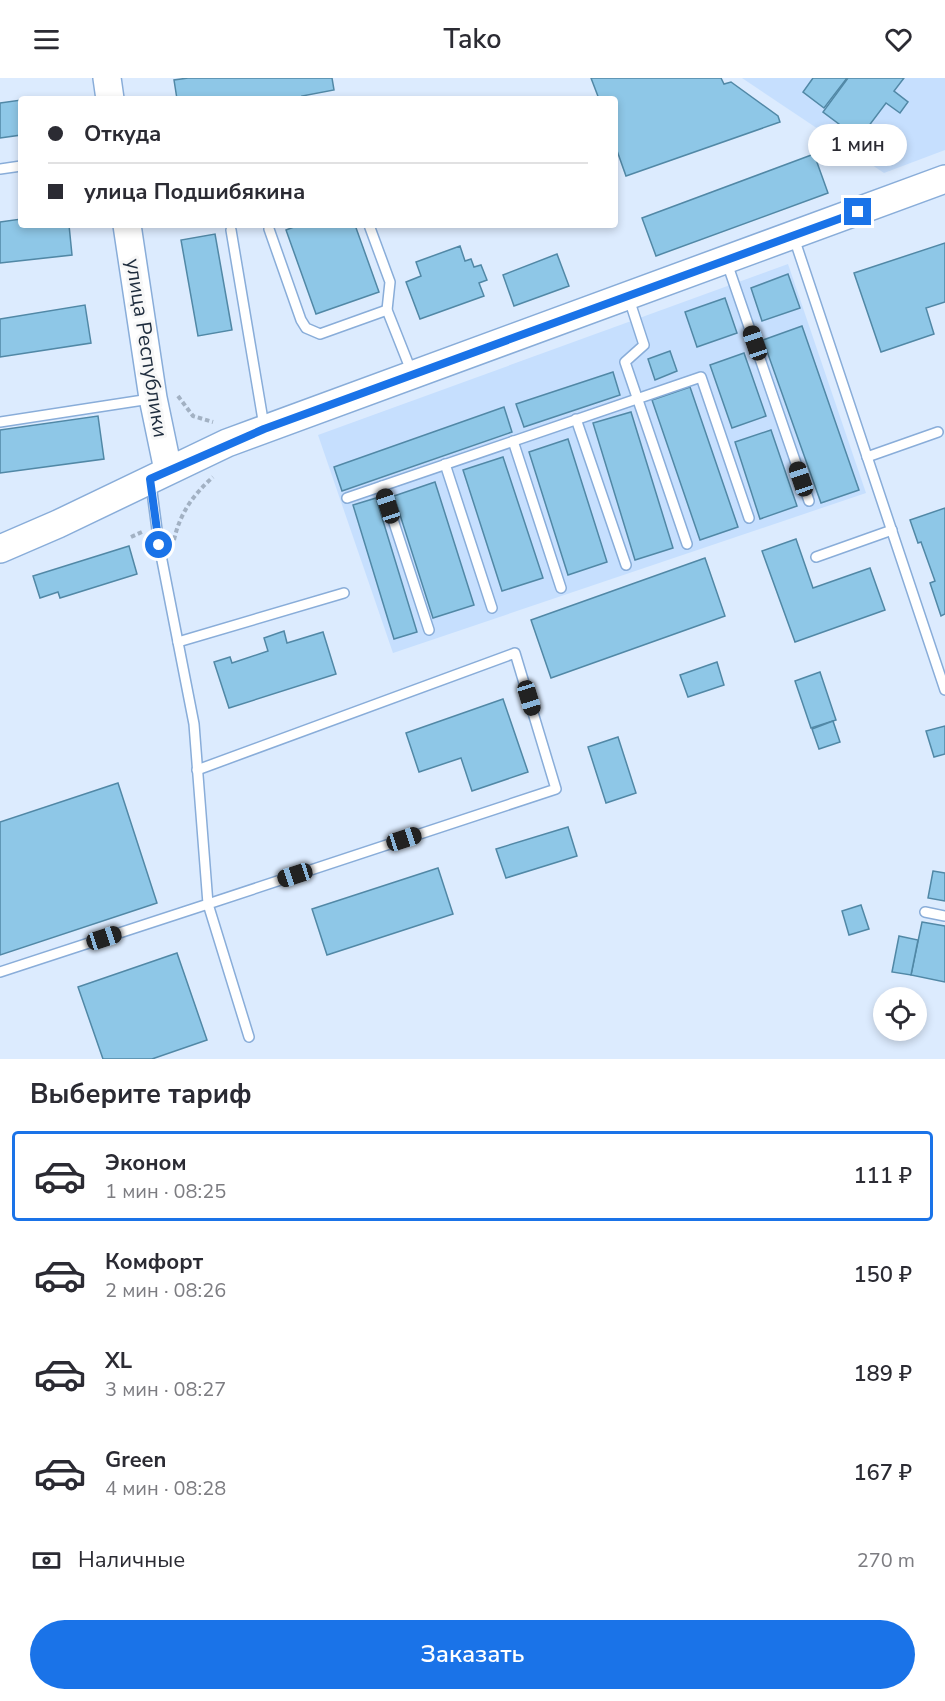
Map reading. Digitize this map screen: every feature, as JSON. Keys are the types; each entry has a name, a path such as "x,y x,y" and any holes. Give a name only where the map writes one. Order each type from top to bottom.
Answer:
{"main road":[{"path":"107,78 110,96"},
{"path":"0,549 264,429 945,179"},
{"name":"улица Республики","path":"129,228 164,393 159,475"}],"lane":[{"path":"0,169 18,166"},
{"path":"370,228 390,282 387,310 413,375"},
{"path":"231,230 264,429"},
{"path":"269,230 301,320 312,332 320,334 387,310"},
{"path":"793,236 945,690"},
{"path":"726,261 809,501"},
{"path":"628,297 644,345 625,362 687,544"},
{"path":"347,498 701,377 749,518"},
{"path":"0,422 164,393"},
{"path":"576,418 626,565"},
{"path":"867,457 938,432"},
{"path":"513,441 561,588"},
{"path":"445,464 492,608"},
{"path":"159,475 159,545 194,724 208,904 249,1037"},
{"path":"382,486 429,630"},
{"path":"816,557 892,530"},
{"path":"178,642 344,593"},
{"path":"0,972 556,789 515,653 197,770"},
{"path":"925,912 945,916"}],"path":[{"path":"164,393 178,398 193,416 209,422 222,422"},
{"path":"173,546 178,519 198,491 217,474"}],"shaded area":[{"path":"742,78 945,78 945,150 884,173"},
{"path":"788,264 866,493 393,653 318,435"}],"building":[{"path":"188,78 332,78 334,90 302,96 177,96 174,80"},
{"path":"591,78 721,78 724,84 731,82 778,116 780,122 626,176 618,153 618,96 598,96"},
{"path":"813,78 847,78 824,108 803,92"},
{"path":"848,78 904,78 894,91 908,102 900,113 886,103 859,139 823,112"},
{"path":"18,100 18,135 0,138 0,103"},
{"path":"814,154 828,193 656,256 642,218"},
{"path":"18,219 18,228 69,228 72,255 0,263 0,222"},
{"path":"291,228 356,228 379,292 316,314 286,230"},
{"path":"215,234 232,330 198,336 181,240"},
{"path":"945,243 945,302 926,308 934,334 881,352 854,273"},
{"path":"460,246 465,261 471,259 474,267 481,265 487,280 479,283 484,296 420,319 406,282 421,276 416,262"},
{"path":"557,254 569,286 514,306 503,275"},
{"path":"788,274 800,308 762,321 751,288"},
{"path":"725,298 737,333 697,347 685,312"},
{"path":"85,305 91,343 0,357 0,319"},
{"path":"802,326 859,490 821,503 763,340"},
{"path":"670,351 677,371 655,380 648,359"},
{"path":"744,353 766,416 732,428 710,365"},
{"path":"613,372 620,395 524,427 516,404"},
{"path":"690,387 738,527 700,540 652,400"},
{"path":"504,407 512,432 342,491 334,467"},
{"path":"631,412 673,548 635,560 593,423"},
{"path":"98,416 104,459 0,473 0,430"},
{"path":"771,430 797,506 760,519 735,442"},
{"path":"568,439 607,562 568,575 529,452"},
{"path":"503,457 543,578 502,591 463,470"},
{"path":"435,482 474,605 433,618 394,496"},
{"path":"376,498 417,632 394,639 353,505"},
{"path":"945,508 945,614 941,616 930,583 935,581 921,542 918,543 910,520"},
{"path":"796,539 813,588 870,568 885,610 795,642 762,551"},
{"path":"129,546 137,574 60,598 58,592 40,598 33,576"},
{"path":"705,558 725,616 551,678 531,620"},
{"path":"284,631 287,643 323,632 336,674 229,708 214,662 230,657 232,663 268,651 264,638"},
{"path":"717,662 724,685 688,697 680,675"},
{"path":"820,672 836,720 811,728 795,681"},
{"path":"503,699 528,772 472,791 461,758 419,772 406,733"},
{"path":"833,721 840,742 819,749 812,729"},
{"path":"945,726 945,754 934,757 926,731"},
{"path":"618,737 636,793 606,803 588,747"},
{"path":"118,783 157,903 0,955 0,822"},
{"path":"568,827 577,856 506,878 496,849"},
{"path":"438,868 453,914 327,955 312,909"},
{"path":"933,871 945,873 945,901 928,898"},
{"path":"861,905 869,929 849,935 842,911"},
{"path":"922,922 945,926 945,982 911,975"},
{"path":"899,936 918,940 911,975 892,972"},
{"path":"177,953 207,1040 152,1059 103,1059 78,987"}],"route":[{"path":"159,545 150,479 168,470 264,429 858,212"}]}
